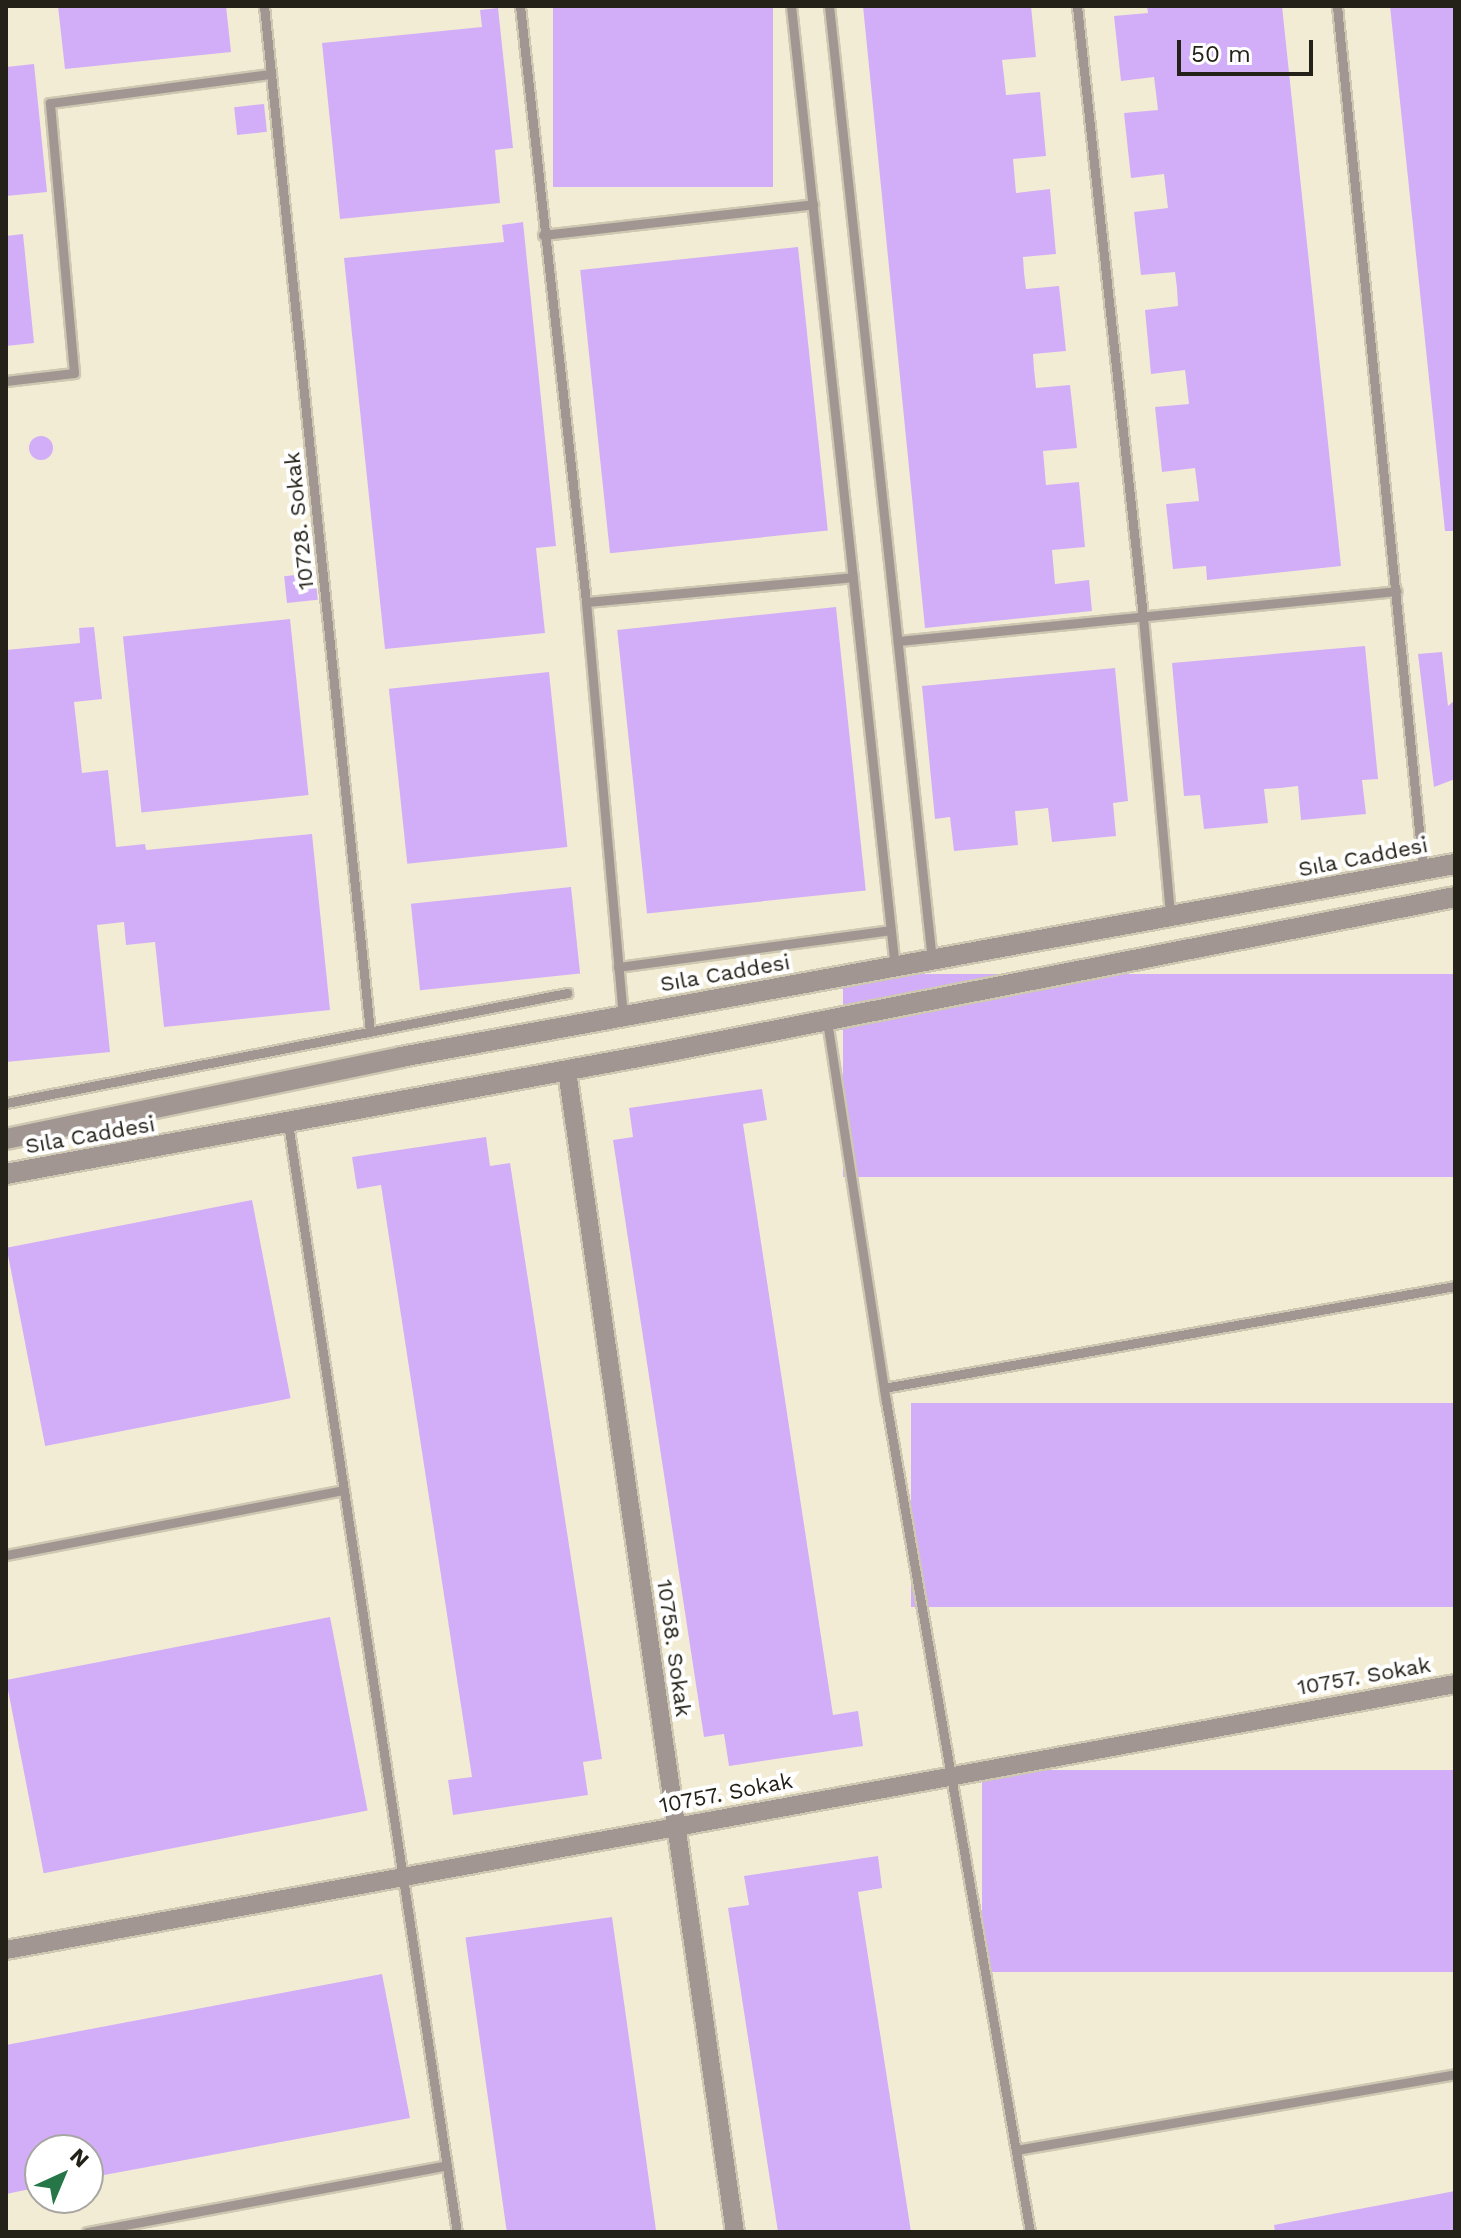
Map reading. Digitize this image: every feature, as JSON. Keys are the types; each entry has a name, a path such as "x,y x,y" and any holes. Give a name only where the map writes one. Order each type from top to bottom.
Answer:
{"street":[{"name":"Sıla Caddesi","path":"6,1139 401,1057 1454,864"},
{"name":"Sıla Caddesi","path":"6,1174 567,1071 1455,897"},
{"path":"1428,903 1455,907"},
{"name":"10758. Sokak","path":"567,1071 735,2232"},
{"name":"10757. Sokak","path":"6,1950 1455,1684"}],"lane":[{"name":"10728. Sokak","path":"264,6 370,1032"},
{"path":"520,6 586,602 623,1016"},
{"path":"791,6 895,968"},
{"path":"829,6 932,961"},
{"path":"1077,6 1143,617 1170,915"},
{"path":"1337,6 1423,870"},
{"path":"6,381 74,373 50,103 271,74"},
{"path":"543,235 813,204"},
{"path":"586,602 853,577"},
{"path":"898,641 1397,591"},
{"path":"618,967 891,930"},
{"path":"6,1103 567,993"},
{"path":"827,1021 884,1388 1030,2232"},
{"path":"288,1123 457,2232"},
{"path":"884,1388 1455,1286"},
{"path":"6,1555 344,1490"},
{"path":"1016,2150 1455,2074"},
{"path":"87,2232 447,2165"}],"building":[{"path":"58,6 226,6 231,52 65,69"},
{"path":"553,6 773,6 773,187 553,187"},
{"path":"863,6 1031,6 1036,57 1002,60 1006,95 1040,92 1046,156 1013,159 1016,193 1050,189 1056,254 1023,257 1024,273 1026,289 1059,286 1066,351 1033,354 1034,369 1036,388 1070,385 1077,448 1043,451 1046,485 1079,482 1085,547 1052,550 1055,584 1089,580 1092,611 925,628"},
{"path":"1147,6 1282,6 1341,566 1207,580 1206,566 1173,569 1166,504 1199,501 1195,468 1162,472 1155,407 1189,404 1185,370 1151,374 1145,310 1178,306 1177,288 1175,272 1141,275 1134,212 1168,208 1164,174 1131,178 1124,113 1158,110 1154,77 1121,81 1114,16 1148,13"},
{"path":"1390,6 1455,6 1455,531 1445,531"},
{"path":"498,8 513,148 495,150 500,203 340,219 322,43 482,27 480,10"},
{"path":"34,64 47,192 6,196 6,67"},
{"path":"264,104 267,132 237,135 234,107"},
{"path":"523,222 556,546 536,548 545,633 385,649 344,258 504,242 502,225"},
{"path":"23,234 34,343 6,346 6,236"},
{"path":"798,247 828,530 610,553 580,270"},
{"path":"41,436 49,440 53,448 49,456 41,460 33,456 29,448 33,440"},
{"path":"315,573 318,600 287,603 284,576"},
{"path":"836,607 866,890 647,913 617,630"},
{"path":"290,619 309,795 141,813 123,637"},
{"path":"94,627 102,699 74,702 82,773 108,770 116,847 145,844 146,850 312,834 330,1010 164,1027 155,942 126,945 124,922 97,925 110,1052 6,1062 6,650 80,643 79,628"},
{"path":"1365,646 1378,779 1362,780 1366,814 1301,820 1298,786 1264,789 1268,823 1204,829 1200,795 1184,796 1172,663"},
{"path":"1442,652 1448,706 1455,700 1455,779 1434,787 1418,654"},
{"path":"1115,668 1128,801 1113,803 1116,836 1052,842 1048,808 1015,811 1018,845 954,851 950,817 935,819 922,686"},
{"path":"549,672 567,847 407,864 389,689"},
{"path":"571,887 580,974 420,990 411,904"},
{"path":"843,974 1455,974 1455,1177 843,1177"},
{"path":"762,1089 767,1120 743,1124 833,1715 858,1711 863,1746 729,1766 724,1734 704,1737 613,1140 633,1137 629,1108"},
{"path":"486,1137 490,1166 510,1163 602,1759 583,1762 588,1795 453,1815 448,1780 472,1777 381,1185 357,1189 352,1157"},
{"path":"252,1200 291,1398 45,1446 7,1248"},
{"path":"911,1403 1455,1403 1455,1607 911,1607"},
{"path":"330,1617 368,1810 44,1873 6,1680"},
{"path":"982,1770 1455,1770 1455,1972 982,1972"},
{"path":"878,1856 882,1888 858,1892 911,2232 778,2232 728,1908 749,1905 744,1876"},
{"path":"612,1917 656,2232 507,2232 465,1938"},
{"path":"382,1974 410,2118 104,2175 104,2134 24,2134 24,2190 6,2194 6,2045"},
{"path":"1455,2191 1455,2232 1275,2232 1274,2225"}]}
